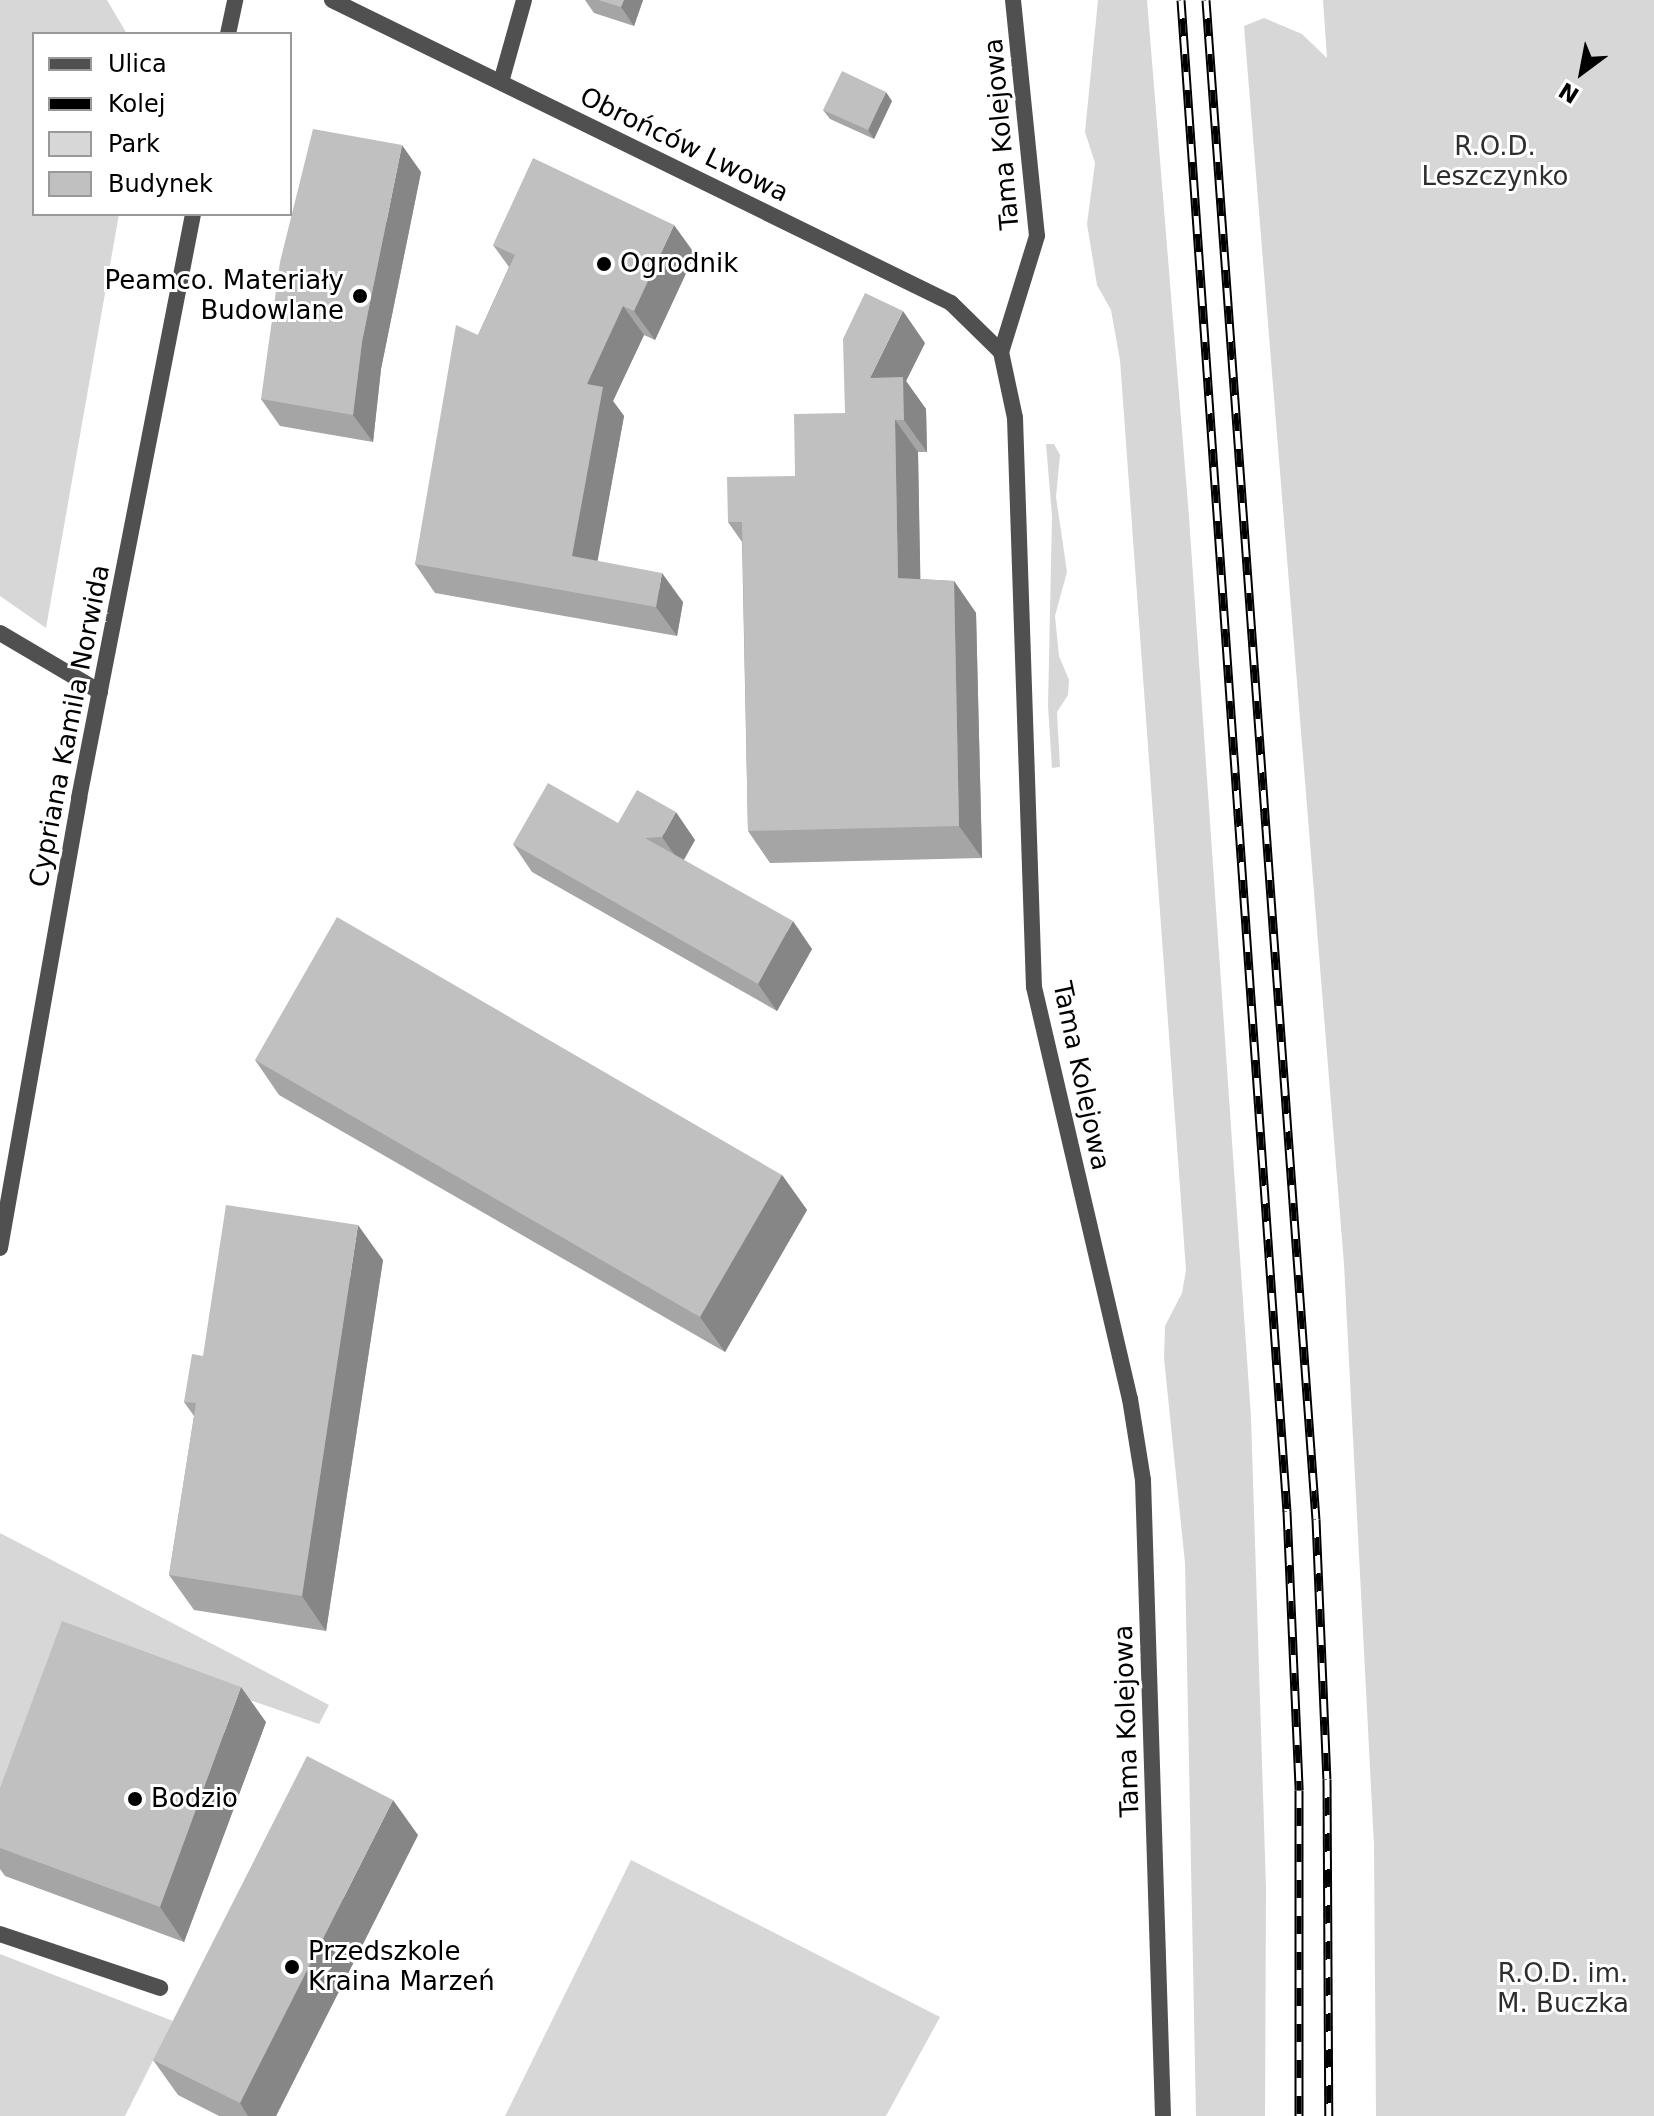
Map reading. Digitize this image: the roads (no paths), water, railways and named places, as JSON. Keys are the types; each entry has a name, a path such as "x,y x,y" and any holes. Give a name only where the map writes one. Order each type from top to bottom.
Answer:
{"street":[{"path":"228,32 235,0"},
{"name":"Obrońców Lwowa","path":"332,0 951,303 1001,352"},
{"path":"501,82 524,0"},
{"name":"Tama Kolejowa","path":"1013,0 1037,236 1001,352 1015,418 1034,987 1130,1399 1143,1480 1163,2116"},
{"name":"Cypriana Kamila Norwida","path":"0,1248 100,692 193,216"},
{"path":"0,633 100,692"},
{"path":"0,1934 160,1988"}],"railway":[{"path":"1181,0 1287,1511 1299,1790 1299,2116"},
{"path":"1206,0 1316,1519 1327,1779 1329,2116"}],"place":[{"name":"Ogrodnik","path":"604,264"},
{"name":"Peamco. Materiały Budowlane","path":"360,296"},
{"name":"Bodzio","path":"135,1799"},
{"name":"Przedszkole Kraina Marzeń","path":"292,1967"}],"park label":[{"name":"R.O.D. Leszczynko","path":"1495,162"},
{"name":"R.O.D. im. M. Buczka","path":"1563,1989"}]}
